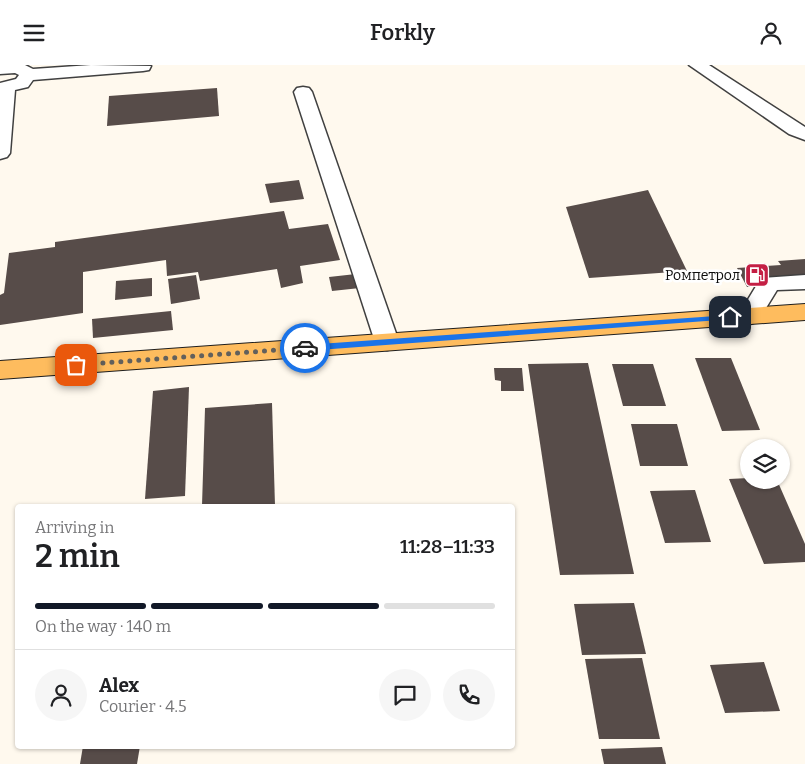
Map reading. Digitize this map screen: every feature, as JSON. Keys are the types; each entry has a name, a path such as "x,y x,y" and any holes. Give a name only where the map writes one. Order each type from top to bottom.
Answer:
{"main road":[{"path":"0,370 805,312"}],"street":[{"path":"697,65 796,130 805,133"},
{"path":"0,153 3,87 22,83 29,75 143,66"},
{"path":"7,67 24,69 29,75"},
{"path":"750,316 769,283 805,282"}],"lane":[{"path":"303,92 387,342"}],"building":[{"path":"217,88 219,116 107,126 109,96"},
{"path":"299,180 304,199 270,203 265,184"},
{"path":"648,190 687,271 589,278 566,207"},
{"path":"284,211 289,229 328,224 340,260 300,266 303,283 281,288 277,269 200,281 198,272 167,276 166,260 83,272 83,313 0,325 0,295 4,293 9,253 55,247 55,242"},
{"path":"805,259 805,285 747,287 737,268 781,265 778,261"},
{"path":"356,274 360,288 332,291 329,277"},
{"path":"196,275 200,299 171,304 168,279"},
{"path":"152,278 152,296 115,300 116,281"},
{"path":"171,311 173,330 93,338 92,319"},
{"path":"695,358 731,358 760,430 722,431"},
{"path":"588,363 634,574 560,575 528,364"},
{"path":"612,364 653,364 666,406 623,406"},
{"path":"494,368 522,368 524,391 501,391 501,381 495,380"},
{"path":"189,387 185,496 145,499 153,391"},
{"path":"272,403 275,504 202,504 205,408"},
{"path":"631,424 677,424 688,466 640,466"},
{"path":"740,478 740,489 781,489 805,544 805,562 764,564 729,479"},
{"path":"695,490 711,542 665,543 650,491"},
{"path":"634,603 646,654 582,655 574,604"},
{"path":"642,658 660,739 599,739 585,659"},
{"path":"764,662 780,711 725,713 710,665"},
{"path":"662,747 666,764 604,764 601,749"},
{"path":"82,749 140,749 137,764 80,764"}],"way so far":[{"path":"76,365 305,348"}],"place":[{"name":"Ромпетрол","path":"757,275"}],"route":[{"path":"305,348 730,317"}]}
